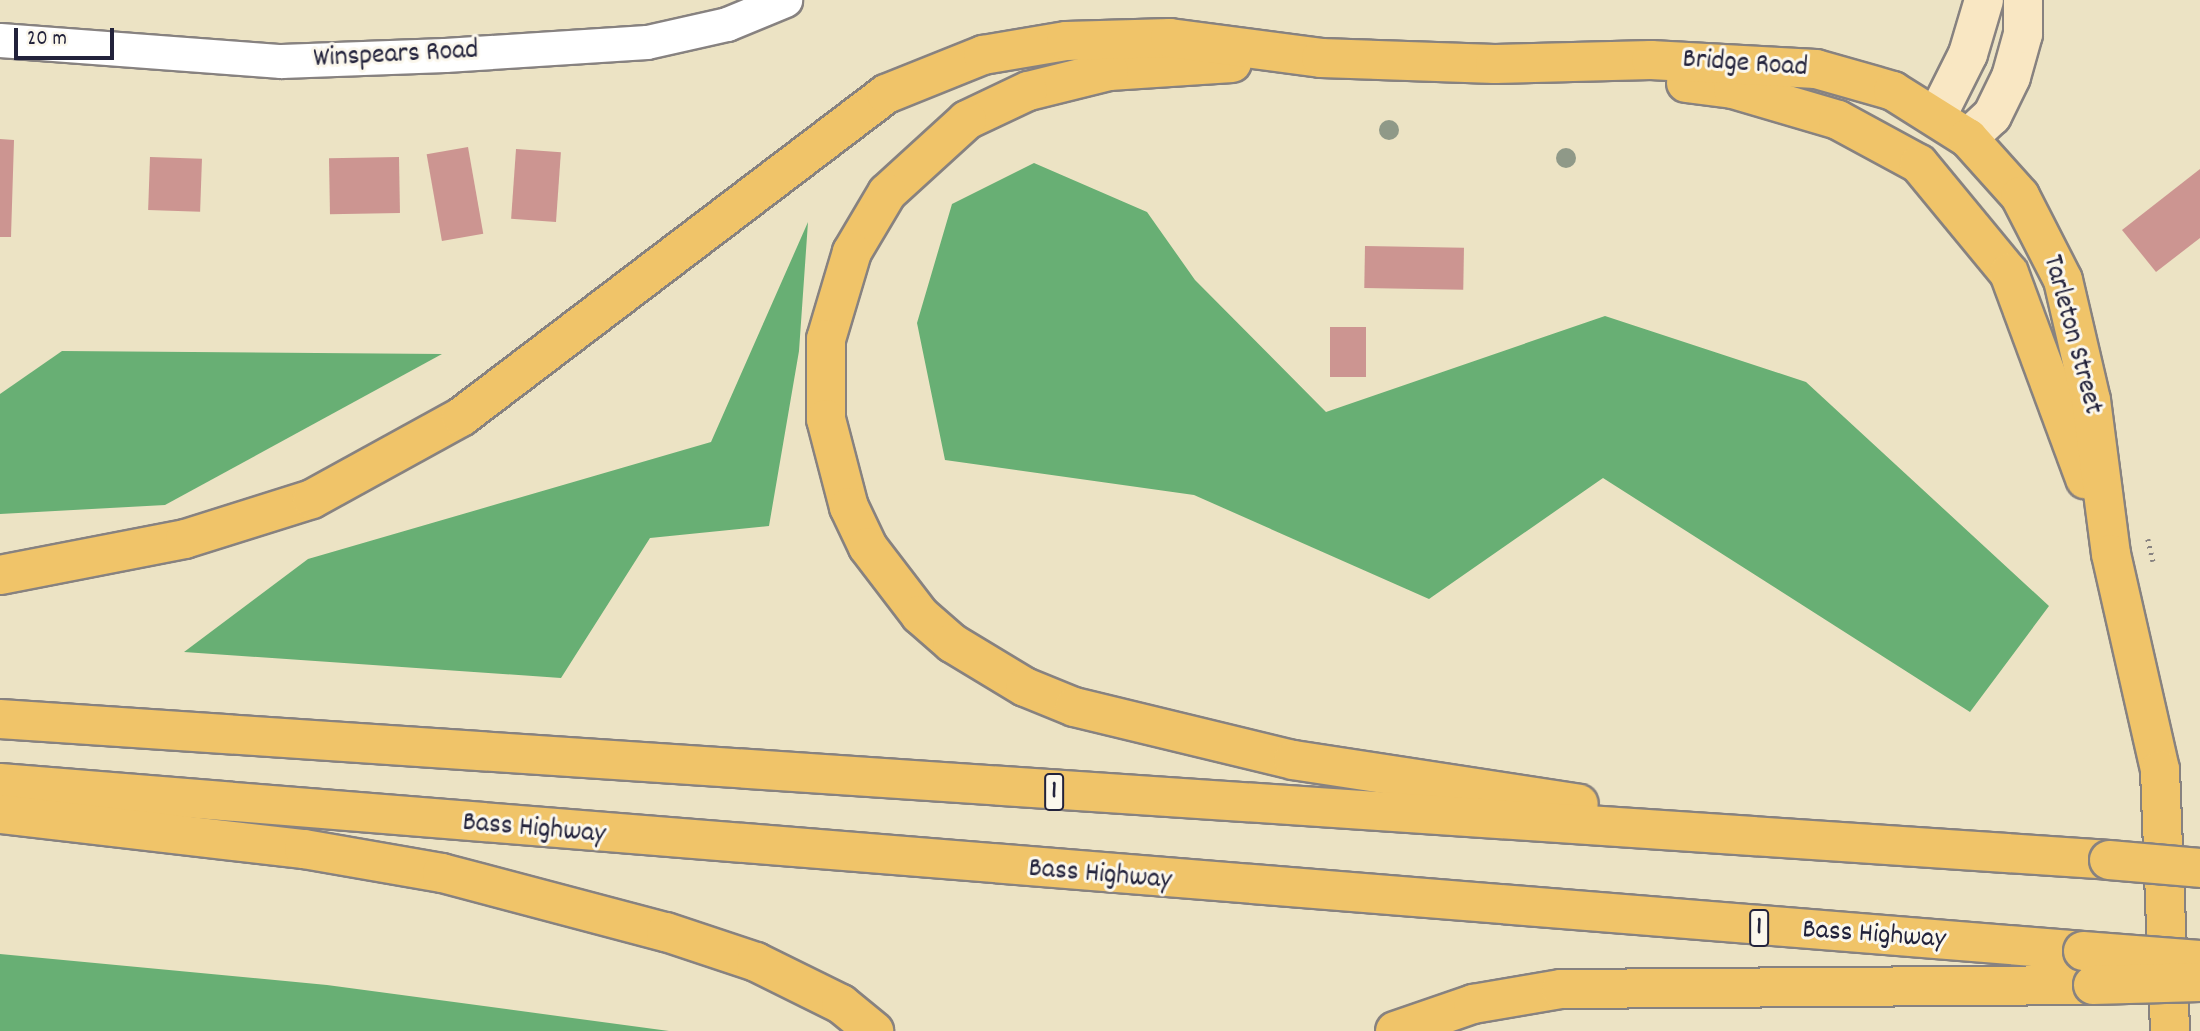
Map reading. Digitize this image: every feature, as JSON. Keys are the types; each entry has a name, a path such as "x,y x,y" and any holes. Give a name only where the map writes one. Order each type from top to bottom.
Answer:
{"highway":[{"path":"0,575 185,539 312,499 461,416 887,94 923,76 1023,46 1116,37 1321,58"},
{"name":"Bridge Road","path":"1321,58 1542,64 1651,60 1816,69 1893,91 1937,116"},
{"path":"1321,58 1069,79 995,104 910,166 852,252 826,339 826,419 835,466 868,547 920,615 952,643 987,667 1074,707 1293,760 1804,838"},
{"name":"Bridge Road","path":"1542,64 1733,89 1790,104 1871,134 1919,164"},
{"name":"Tarleton Street","path":"1937,116 1968,138 2020,197 2063,281 2091,400 2111,554 2140,691 2160,769 2168,907 2170,1031"},
{"path":"1919,164 1937,116"},
{"path":"1919,164 1968,138"},
{"name":"Tarleton Street","path":"1919,164 1992,247 2022,299 2111,554"},
{"name":"1","path":"0,719 1310,811 1804,838 2200,868"},
{"name":"Bass Highway","path":"0,783 2088,968 2200,960"},
{"path":"0,814 304,849 442,873 666,932 757,962 841,1004 874,1031"},
{"path":"1395,1031 1473,1004 1561,989 2088,968 2200,982"}],"main road":[{"path":"1937,116 1968,54 1984,0"},
{"path":"1968,138 1992,116 2011,77 2023,34 2023,0"}],"street":[{"name":"Winspears Road","path":"0,40 281,61 445,55 647,42 727,24 785,0"}],"green space":[{"path":"1034,163 1147,212 1195,280 1326,412 1605,316 1806,382 2049,606 1970,712 1603,478 1429,599 1194,495 945,460 917,323 952,204"},
{"path":"808,222 799,351 769,526 650,538 561,678 184,652 308,559 711,442"},
{"path":"62,351 442,354 165,505 0,514 0,394"},
{"path":"0,954 327,985 669,1031 0,1031"}],"building":[{"path":"0,139 14,140 11,237 0,237"},
{"path":"468,147 483,234 442,241 427,154"},
{"path":"516,149 561,152 556,222 511,219"},
{"path":"150,157 202,159 200,212 148,210"},
{"path":"399,157 400,213 330,214 329,158"},
{"path":"2200,169 2200,238 2156,272 2122,230"},
{"path":"1365,246 1464,248 1463,290 1364,288"},
{"path":"1330,327 1366,327 1366,377 1330,377"}]}
